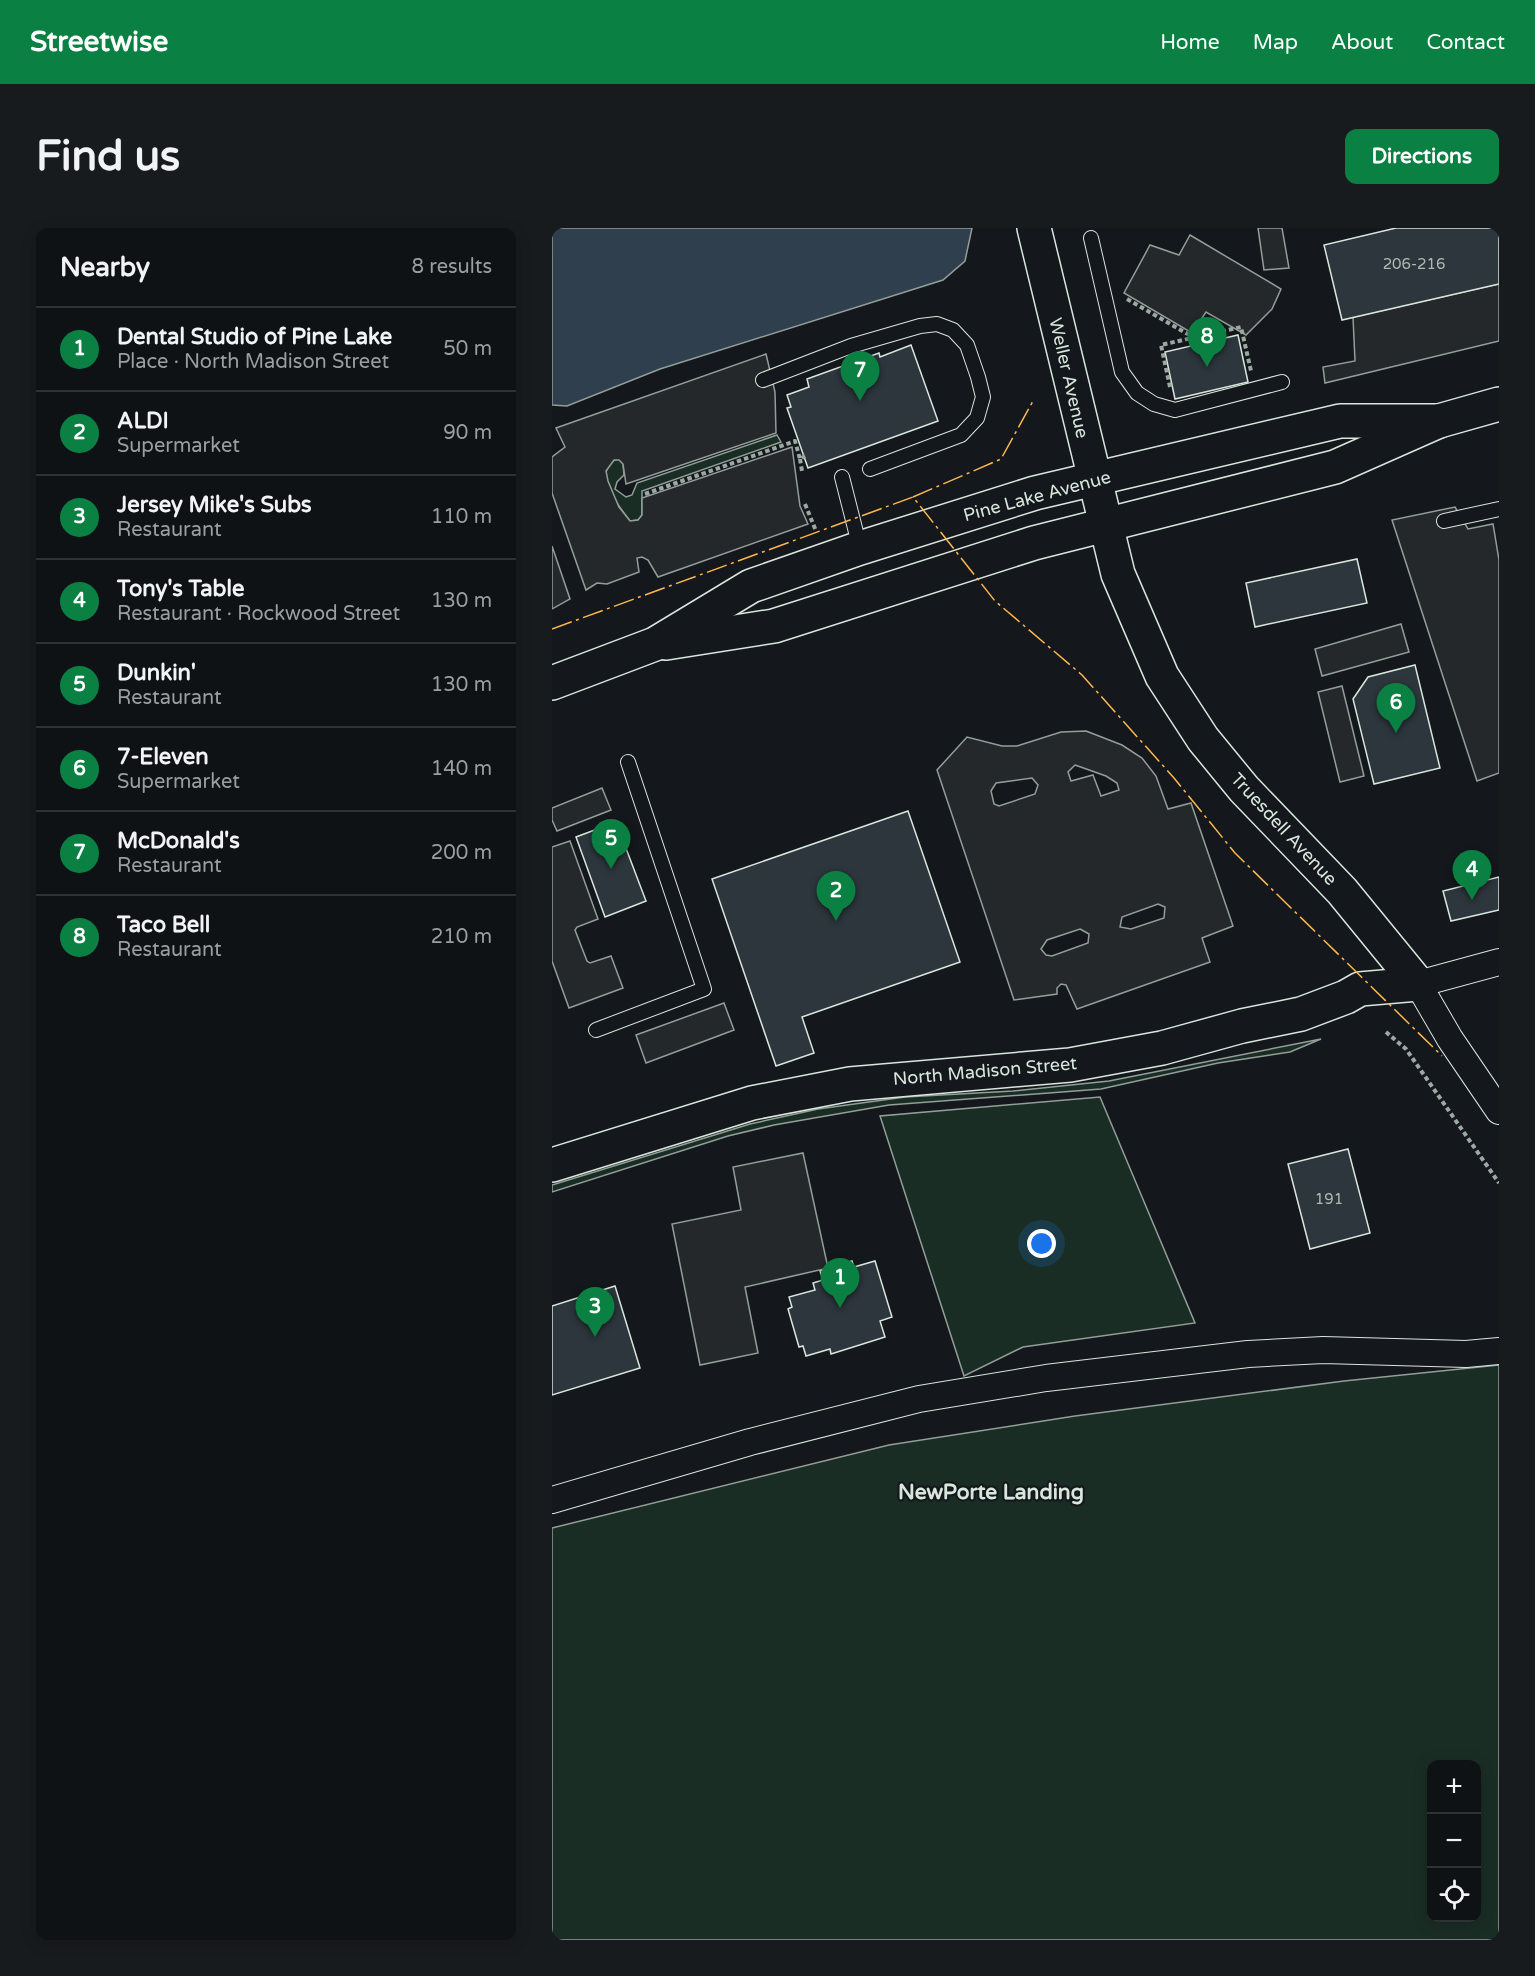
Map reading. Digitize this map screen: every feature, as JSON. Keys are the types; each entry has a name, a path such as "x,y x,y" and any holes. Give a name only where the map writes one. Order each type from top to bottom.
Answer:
{"main road":[{"name":"Weller Avenue","path":"1034,228 1105,527"},
{"name":"Pine Lake Avenue","path":"656,644 702,639 774,626 1034,543 1105,527 1335,467 1439,421 1499,404"},
{"name":"Pine Lake Avenue","path":"552,683 656,644 751,586 860,548 1035,493 1340,421 1439,421"},
{"name":"Truesdell Avenue","path":"1105,527 1122,586 1162,676 1203,739 1257,804 1342,891 1418,984"},
{"name":"North Madison Street","path":"552,1165 752,1103 850,1084 1070,1065 1162,1048 1242,1026 1301,1014 1346,997 1360,989 1418,984"}],"street":[{"path":"1418,984 1499,962"},
{"name":"Truesdell Avenue","path":"1418,984 1450,1039 1499,1111"},
{"path":"552,1500 750,1442 919,1400 1046,1378 1270,1353 1323,1350 1466,1354 1499,1351"}],"lane":[{"path":"1092,238 1122,372 1137,393 1154,405 1175,410 1282,382"},
{"path":"762,380 851,346 920,326 938,324 953,330 967,345 975,367 983,397 977,418 961,435 870,469"},
{"path":"842,477 860,548"},
{"path":"1444,521 1499,509"},
{"path":"596,1030 704,989 628,762"}],"path":[{"path":"1101,281 1194,338"},
{"path":"1175,410 1161,345 1241,327 1255,389"},
{"path":"645,494 795,441 802,471"},
{"path":"800,459 805,456"},
{"path":"805,504 819,540"},
{"path":"1386,1032 1406,1049 1499,1183"}],"green space":[{"path":"777,435 781,442 642,491 642,515 638,520 630,521 614,498 606,478 609,466 614,460 619,459 623,464 624,475 617,482 615,489 626,497 632,495 637,483"},
{"path":"1321,1039 1290,1052 1218,1063 1101,1089 889,1105 774,1125 728,1136 552,1192 552,1185 750,1124 818,1109 905,1097 1013,1091 1109,1081"},
{"path":"1100,1097 1195,1323 1023,1347 964,1376 880,1116"},
{"path":"1499,1365 1499,1940 552,1940 552,1528 889,1445 1075,1416 1344,1381"}],"shaded area":[{"path":"1258,228 1282,228 1289,268 1264,270"},
{"path":"1190,235 1281,289 1272,309 1246,335 1206,312 1192,333 1124,293 1150,245 1179,255"},
{"path":"1499,284 1499,341 1325,383 1323,367 1355,361 1353,317"},
{"path":"766,354 775,392 776,433 626,484 623,464 619,460 614,460 606,471 608,481 619,507 630,521 638,520 642,515 642,498 792,447 800,506 808,524 658,577 648,560 642,557 637,558 639,572 607,584 597,583 586,590 552,493 552,457 565,447 556,428"},
{"path":"1455,507 1468,529 1493,524 1499,560 1499,773 1477,781 1392,520"},
{"path":"552,546 570,599 552,609"},
{"path":"1401,624 1409,652 1322,676 1315,649"},
{"path":"1342,686 1364,776 1340,782 1318,692"},
{"path":"1086,731 1122,745 1142,758 1156,776 1168,809 1191,803 1233,926 1202,938 1210,962 1077,1009 1066,985 1061,984 1057,988 1057,994 1014,1000 937,770 967,737 1002,746 1017,746 1061,732","holes":["1075,765 1106,776 1117,783 1119,790 1101,796 1093,775 1071,781 1068,772","1032,778 1038,785 1035,794 999,806 994,804 991,791 996,783","1158,904 1165,907 1164,918 1131,929 1120,927 1122,917","1080,929 1089,934 1088,943 1052,956 1046,955 1041,949 1047,940"]},
{"path":"602,788 611,810 557,831 552,820 552,808"},
{"path":"570,841 598,919 577,927 575,930 587,961 590,963 611,956 623,988 569,1008 552,961 552,847"},
{"path":"724,1003 734,1030 646,1063 636,1035"},
{"path":"803,1153 828,1268 745,1287 758,1353 700,1365 672,1224 741,1210 733,1167"}],"water":[{"path":"552,228 972,228 965,261 943,280 660,369 567,406 552,405"}],"building":[{"path":"1396,228 1499,228 1499,284 1342,320 1324,245"},
{"path":"1238,335 1248,382 1175,399 1165,352"},
{"path":"911,345 938,421 808,468 787,408 791,407 787,395 809,387 807,379 879,353 880,357"},
{"path":"1357,559 1367,603 1255,627 1246,583"},
{"path":"1415,665 1440,768 1374,784 1353,699 1368,677"},
{"path":"908,811 960,962 802,1017 814,1053 776,1066 712,879"},
{"path":"616,822 646,901 605,917 576,837"},
{"path":"1499,877 1499,910 1451,921 1443,891"},
{"path":"1348,1149 1370,1233 1310,1249 1288,1164"},
{"path":"852,1261 854,1267 875,1261 892,1317 880,1321 885,1337 831,1354 830,1349 806,1356 803,1346 799,1347 788,1309 792,1307 789,1297 815,1290 813,1283 823,1280 820,1271"},
{"path":"615,1286 640,1368 552,1395 552,1306"}],"power":[{"path":"913,497 1001,459 1033,401"},
{"path":"552,629 913,497 995,601 1082,675 1174,778 1235,853 1442,1056"}],"place":[{"name":"Taco Bell","path":"1207,367"},
{"name":"McDonald's","path":"860,401"},
{"name":"7-Eleven","path":"1396,733"},
{"name":"Dunkin'","path":"611,869"},
{"name":"Tony's Table","path":"1472,900"},
{"name":"ALDI","path":"836,921"},
{"name":"Dental Studio of Pine Lake","path":"840,1308"},
{"name":"Jersey Mike's Subs","path":"595,1337"}],"district":[{"name":"NewPorte Landing","path":"991,1492"}]}
